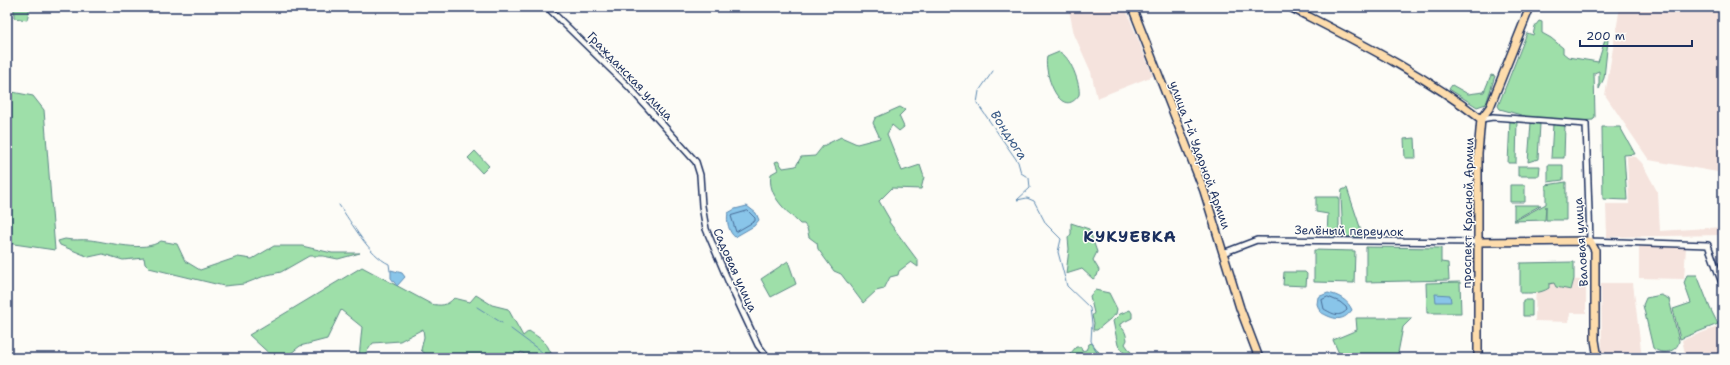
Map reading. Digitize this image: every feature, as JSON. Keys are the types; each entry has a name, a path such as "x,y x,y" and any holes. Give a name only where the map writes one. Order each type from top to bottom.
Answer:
{"main road":[{"name":"улица 1-й Ударной Армии","path":"1132,7 1204,191 1240,308 1259,358"},
{"path":"1290,7 1388,57 1434,85 1481,119"},
{"name":"проспект Красной Армии","path":"1478,358 1478,153 1481,119 1490,107 1530,7"},
{"path":"1478,242 1590,241"},
{"name":"Валовая улица","path":"1590,241 1595,250 1597,354"}],"street":[{"name":"Гражданская улица","path":"547,7 630,88 696,162"},
{"name":"Валовая улица","path":"1481,119 1493,117 1586,124 1590,241"},
{"name":"Садовая улица","path":"696,162 700,175 702,206 706,229 758,345 768,358"},
{"name":"Зелёный переулок","path":"1223,253 1257,240 1478,242"},
{"path":"1590,241 1708,245 1723,286"}],"shaded area":[{"path":"1072,7 1125,7 1153,76 1097,98 1091,72 1074,34 1069,10"},
{"path":"1620,7 1723,7 1723,173 1649,160 1605,95"},
{"path":"1627,156 1636,157 1642,163 1658,193 1660,231 1723,227 1723,235 1607,237 1606,204 1629,204"},
{"path":"1639,246 1686,247 1684,279 1639,278"},
{"path":"1536,279 1586,280 1586,313 1570,313 1569,322 1535,321"},
{"path":"1601,283 1633,283 1642,358 1602,358"},
{"path":"1723,325 1723,358 1686,358 1682,340"}],"green space":[{"path":"14,7 30,7 27,20 14,18"},
{"path":"1539,21 1542,22 1542,33 1563,48 1563,53 1568,57 1598,62 1605,40 1608,40 1604,78 1599,89 1599,71 1594,73 1595,117 1593,120 1577,121 1528,117 1500,109 1498,106 1527,33 1533,35 1535,26"},
{"path":"1059,52 1063,54 1071,64 1078,84 1079,95 1072,102 1065,102 1059,99 1050,82 1046,64 1047,57"},
{"path":"1491,75 1495,76 1486,104 1477,107 1449,89 1452,85 1468,94 1484,92"},
{"path":"7,91 33,96 44,110 55,250 7,243"},
{"path":"900,107 905,110 899,116 904,127 899,131 892,125 887,134 902,171 920,165 924,177 921,189 892,188 879,201 890,220 889,222 918,261 918,267 911,262 899,271 898,275 890,277 884,289 876,291 863,303 841,274 834,271 818,249 817,243 809,237 807,228 804,224 800,224 779,202 772,189 771,174 778,170 775,162 778,161 783,168 796,166 801,157 815,156 823,146 841,137 857,144 880,138 873,123 875,118"},
{"path":"1510,120 1517,120 1516,163 1508,163"},
{"path":"1531,123 1540,124 1538,159 1528,162"},
{"path":"1553,124 1565,125 1564,158 1551,158"},
{"path":"1602,127 1620,127 1635,154 1624,155 1627,200 1603,199"},
{"path":"1415,138 1416,158 1405,158 1404,139"},
{"path":"475,151 489,166 482,173 468,158"},
{"path":"1548,165 1563,165 1563,180 1548,182"},
{"path":"1518,166 1540,166 1539,176 1518,176"},
{"path":"1566,182 1566,220 1546,220 1546,206 1545,220 1514,221 1546,204 1546,185"},
{"path":"1510,185 1525,185 1525,202 1510,202"},
{"path":"1347,188 1363,236 1343,237 1341,197 1342,190"},
{"path":"1316,197 1339,197 1339,229 1336,229 1336,236 1327,235 1328,214 1316,212"},
{"path":"1514,205 1541,205 1514,220"},
{"path":"1071,223 1089,229 1097,252 1093,260 1099,270 1097,276 1093,279 1082,269 1066,274 1069,249 1068,238 1071,234"},
{"path":"65,239 90,240 126,246 145,246 161,241 177,244 185,261 200,270 238,257 252,259 274,246 302,246 332,253 360,253 338,259 323,256 309,256 281,272 267,275 244,284 224,286 149,268 145,264 144,258 123,260 103,254 89,257 60,245 58,241"},
{"path":"1366,247 1441,248 1441,262 1448,263 1449,280 1366,282"},
{"path":"1314,250 1355,251 1354,283 1314,282"},
{"path":"788,261 796,284 771,297 761,279"},
{"path":"1574,262 1574,279 1571,290 1556,287 1554,283 1549,284 1549,288 1542,291 1535,293 1520,293 1520,263"},
{"path":"362,267 431,304 444,305 449,303 454,298 470,302 476,295 492,305 508,309 523,336 529,331 537,336 546,344 555,358 530,358 521,352 517,358 430,358 421,350 424,337 423,329 400,341 373,343 362,358 359,358 362,327 341,310 327,339 300,346 285,358 274,358 249,335"},
{"path":"1284,272 1305,272 1307,274 1306,286 1283,285"},
{"path":"1687,275 1697,275 1718,324 1680,339 1673,309 1691,303 1684,283"},
{"path":"1460,282 1461,313 1427,313 1426,283"},
{"path":"1095,290 1109,293 1117,309 1116,314 1097,330 1093,330 1094,323 1092,316 1094,313 1090,296"},
{"path":"1661,295 1669,299 1679,341 1675,348 1668,352 1660,352 1653,348 1643,305 1646,298"},
{"path":"1523,300 1532,300 1532,316 1523,316"},
{"path":"1130,310 1132,313 1132,318 1120,324 1120,326 1126,336 1127,340 1125,344 1135,358 1128,358 1118,345 1113,321 1120,314"},
{"path":"1356,318 1412,318 1403,327 1397,358 1341,358 1333,340 1357,330"},
{"path":"1092,343 1101,355 1114,355 1114,358 1061,358 1070,354 1076,347 1081,347 1082,351 1086,350 1089,344"}],"water":[{"path":"747,206 756,213 759,220 754,226 735,237 731,233 728,226 728,213 735,209"},
{"path":"391,270 402,273 405,277 397,286 391,278"},
{"path":"1328,293 1342,298 1348,303 1352,310 1345,317 1333,318 1320,312 1317,304 1318,297"},
{"path":"1435,294 1450,295 1451,302 1436,302"}],"waterway":[{"name":"Вондюга","path":"993,71 979,91 977,103 1018,162 1021,173 1029,178 1030,188 1017,200 1027,198 1034,201 1046,224 1061,239 1058,252 1067,286 1090,308 1092,324 1091,341 1100,358"},
{"path":"339,205 368,246 375,254 389,264 390,271"},
{"path":"477,307 502,323"},
{"path":"511,329 550,358"}],"district":[{"name":"КУКУЕВКА","path":"1130,236"}]}
